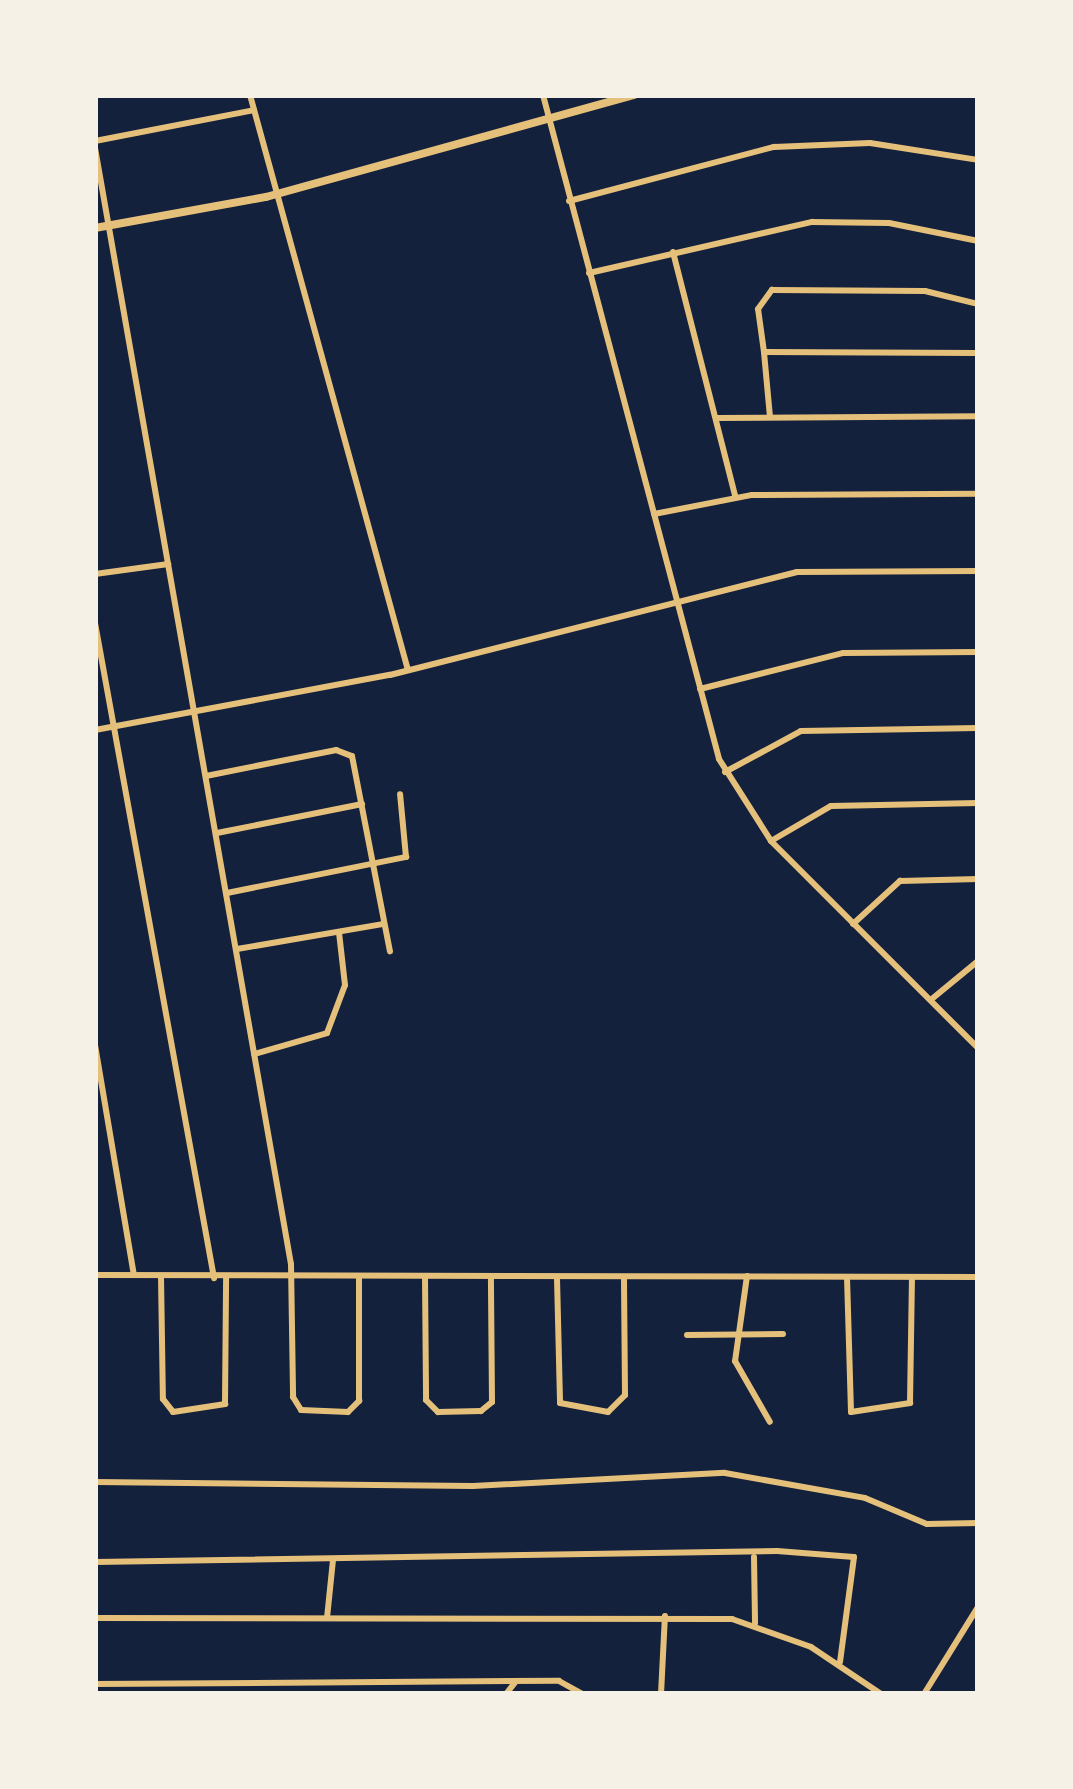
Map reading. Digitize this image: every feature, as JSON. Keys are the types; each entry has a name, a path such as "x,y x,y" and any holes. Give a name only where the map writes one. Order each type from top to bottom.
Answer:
{"street":[{"path":"250,95 408,670"},
{"path":"543,95 725,772 772,841 933,998 978,1048"},
{"path":"95,228 277,194 634,95"},
{"path":"254,110 95,145 106,226 293,1278 295,1404 344,1412 360,1394 359,1277"},
{"path":"569,201 774,148 870,144 978,160"},
{"path":"589,274 672,252 838,220 978,241"},
{"path":"672,252 718,418 735,496"},
{"path":"770,417 758,309 772,290 904,289 978,304"},
{"path":"764,352 978,353"},
{"path":"718,418 978,416"},
{"path":"654,514 735,496 978,494"},
{"path":"95,574 168,564"},
{"path":"95,730 408,670 676,600 815,570 978,571"},
{"path":"95,623 117,726 214,1278"},
{"path":"700,689 843,653 978,652"},
{"path":"725,772 818,728 978,728"},
{"path":"206,776 336,750 352,756 390,951"},
{"path":"227,893 408,854 400,794"},
{"path":"772,841 830,806 978,803"},
{"path":"216,833 362,804"},
{"path":"853,924 900,881 978,879"},
{"path":"237,949 384,924"},
{"path":"254,1054 327,1034 346,984 339,932"},
{"path":"933,998 978,961"},
{"path":"95,1045 134,1276"},
{"path":"95,1337 95,1275 978,1277"},
{"path":"747,1276 738,1334 738,1369 770,1422"},
{"path":"161,1277 164,1400 173,1412 225,1404 226,1278"},
{"path":"847,1277 851,1412 910,1403 912,1277"},
{"path":"424,1278 426,1400 438,1412 482,1412 492,1402 491,1278"},
{"path":"558,1278 560,1403 608,1412 625,1391 624,1278"},
{"path":"687,1334 783,1334"},
{"path":"95,1482 473,1486 725,1473 865,1498 914,1522 978,1523"},
{"path":"95,1562 754,1557 787,1550 858,1559 840,1662"},
{"path":"754,1557 755,1623"},
{"path":"327,1618 332,1560"},
{"path":"924,1694 976,1617 978,1606"},
{"path":"661,1694 665,1616"},
{"path":"95,1618 665,1616 755,1623 840,1662 881,1694"},
{"path":"506,1694 517,1680"},
{"path":"95,1684 517,1680 569,1682 582,1694"},
{"path":"156,1682 156,1694"},
{"path":"414,1694 422,1682"}]}
